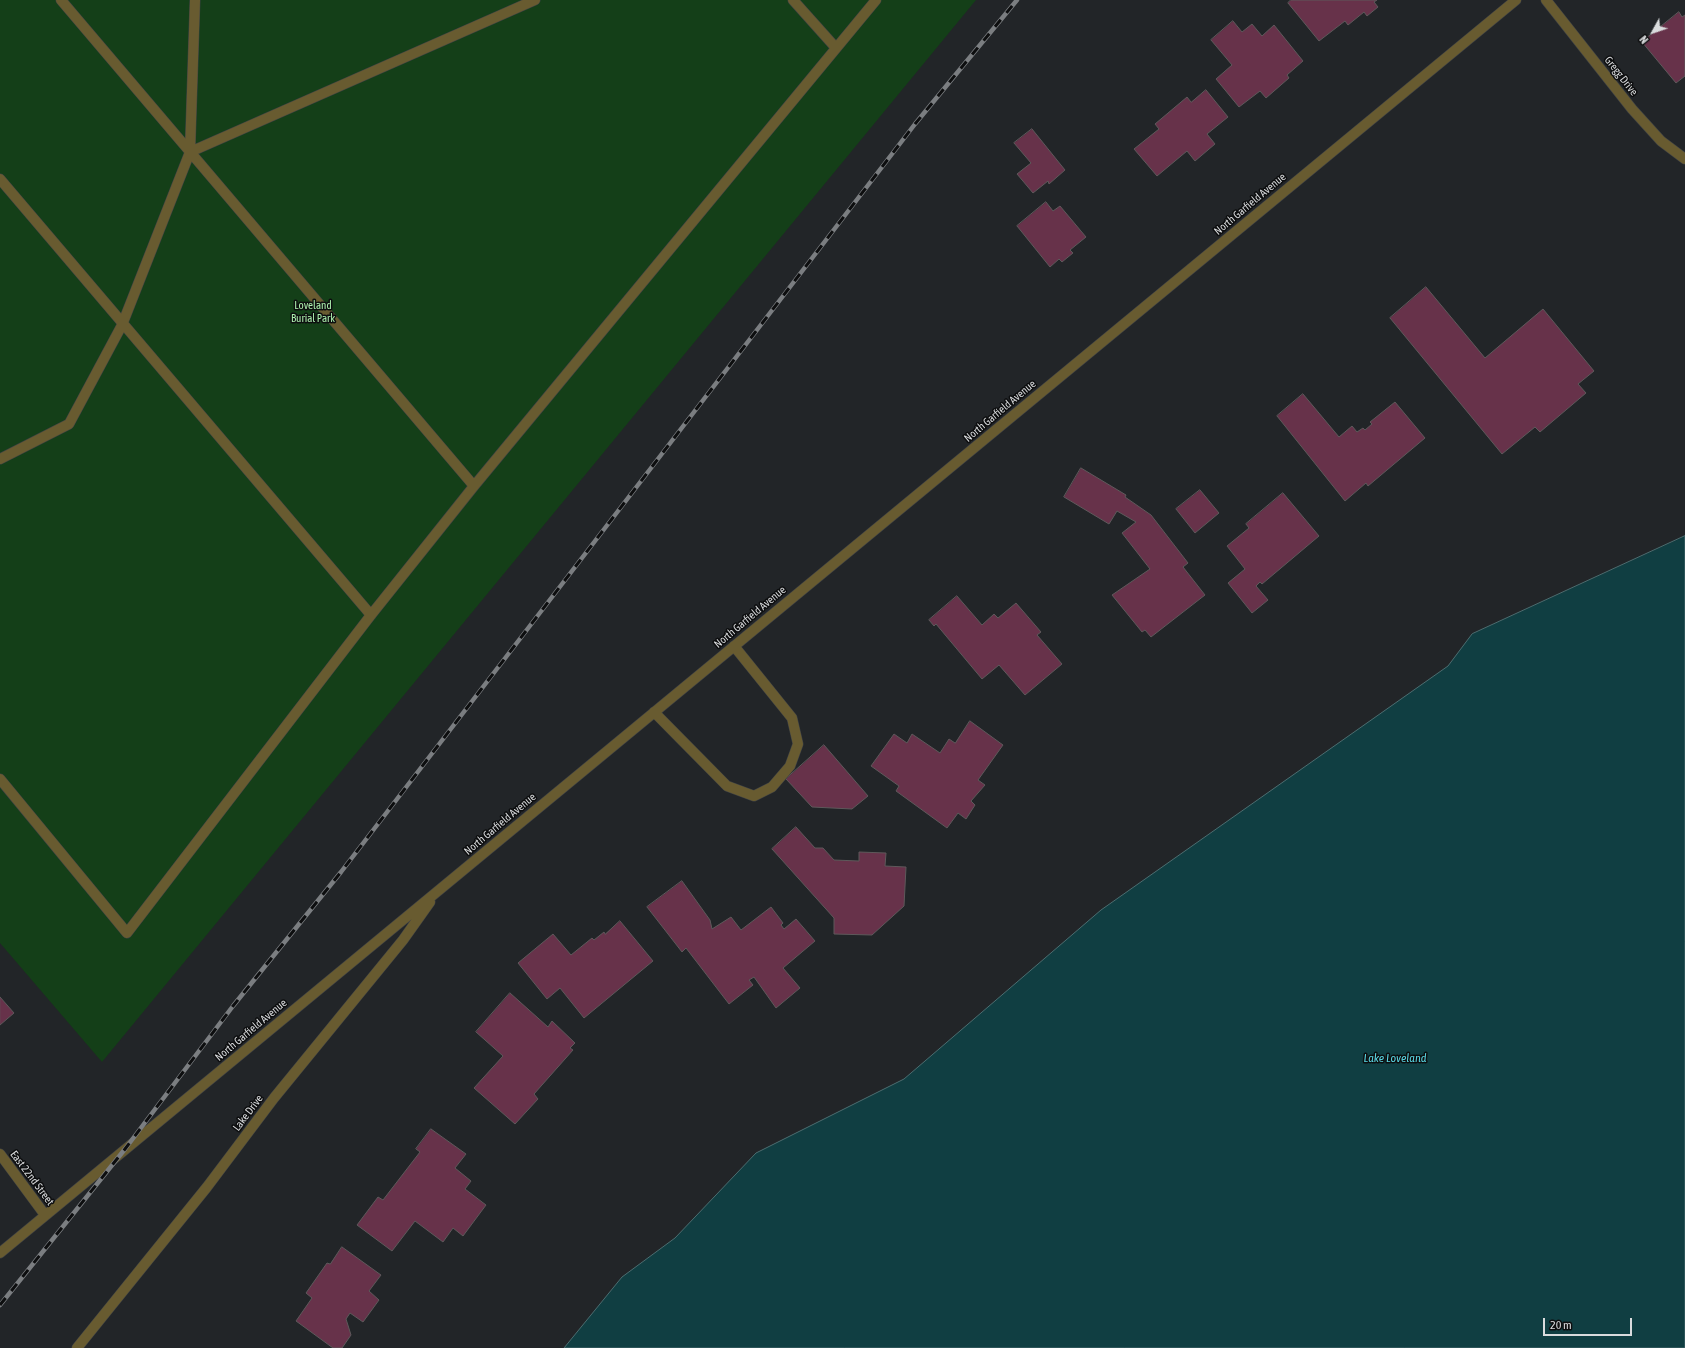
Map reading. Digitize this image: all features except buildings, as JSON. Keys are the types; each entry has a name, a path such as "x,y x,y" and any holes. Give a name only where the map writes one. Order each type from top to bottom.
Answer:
{"street":[{"path":"61,0 474,486"},
{"path":"0,459 69,424 122,324 190,152 195,0"},
{"path":"190,152 535,0"},
{"path":"793,0 836,48"},
{"path":"0,779 127,933 371,615 474,486 876,0"},
{"name":"North Garfield Avenue","path":"0,1253 1516,0"},
{"name":"Gregg Drive","path":"1546,0 1632,108 1661,141 1685,159"},
{"path":"0,179 371,615"},
{"path":"654,712 727,786 754,796 772,787 790,766 798,744 792,718 734,646"},
{"name":"Lake Drive","path":"77,1348 207,1187 274,1098 403,940 437,892"},
{"name":"East 22nd Street","path":"0,1154 45,1215"}],"green space":[{"name":"Loveland Burial Park","path":"0,0 976,0 102,1062 0,943"}],"water":[{"name":"Lake Loveland","path":"1685,536 1685,1348 564,1348 622,1277 675,1238 756,1153 904,1079 1101,910 1448,666 1472,634"}],"railway":[{"path":"0,1305 125,1149 233,1006 341,872 915,124 1017,0"}]}
